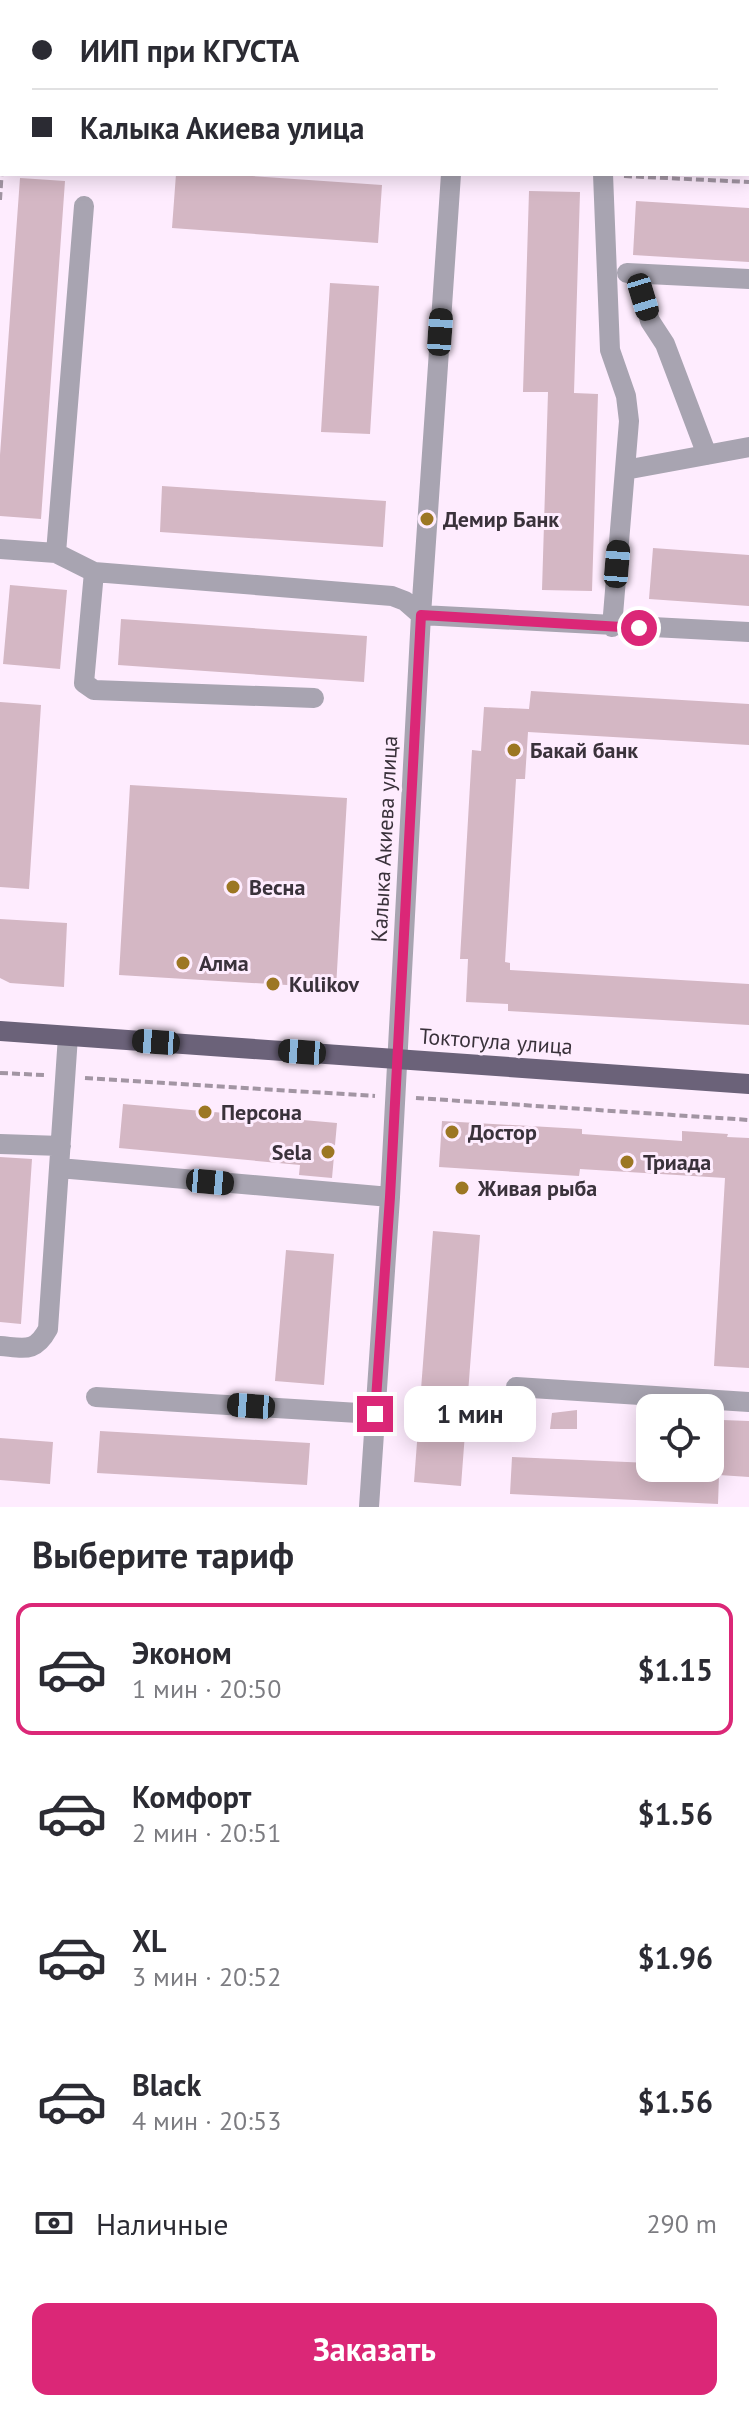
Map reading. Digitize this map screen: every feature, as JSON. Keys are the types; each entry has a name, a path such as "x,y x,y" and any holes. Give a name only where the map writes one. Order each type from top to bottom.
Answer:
{"main road":[{"name":"Токтогула улица","path":"0,1031 749,1084"}],"street":[{"name":"Калыка Акиева улица","path":"369,1507 390,1197 421,615 451,176"},
{"path":"603,176 610,350 626,396 629,421 612,627"},
{"path":"56,553 84,206"},
{"path":"607,272 749,279"},
{"path":"636,274 650,321 665,344 707,455"},
{"path":"625,470 749,447"},
{"path":"0,549 56,553 94,572 392,596 405,601 421,615 749,632"},
{"path":"94,572 84,683 94,690 314,698"},
{"path":"0,1346 28,1348 41,1342 48,1329 68,1036"},
{"path":"0,1144 61,1146"},
{"path":"59,1168 390,1197"},
{"path":"516,1387 749,1402"},
{"path":"96,1397 375,1414"}],"path":[{"path":"0,200 2,176"},
{"path":"624,176 749,182"}],"building":[{"path":"176,176 252,176 382,185 378,243 172,228"},
{"path":"20,178 65,181 41,519 0,516 0,455"},
{"path":"529,191 580,192 574,393 598,394 592,591 542,590 548,392 523,392"},
{"path":"636,201 749,208 749,262 633,255"},
{"path":"330,283 379,286 370,434 321,432"},
{"path":"162,486 386,501 383,547 160,532"},
{"path":"653,548 749,555 749,606 649,599"},
{"path":"10,585 67,590 60,669 3,664"},
{"path":"121,619 367,636 364,682 118,665"},
{"path":"531,691 749,704 749,745 528,732 525,779 516,779 505,962 510,963 510,970 749,984 749,1025 508,1011 508,1004 466,1002 468,959 460,959 472,750 481,751 484,707 529,709"},
{"path":"0,702 41,705 29,889 0,887"},
{"name":"Весна","path":"130,785 347,798 336,988 119,975"},
{"path":"0,919 67,923 64,987 10,983 0,978"},
{"path":"123,1104 337,1123 332,1178 299,1175 300,1165 119,1148"},
{"path":"442,1121 582,1129 582,1134 682,1141 682,1131 749,1138 749,1368 714,1366 725,1178 580,1169 579,1176 439,1167"},
{"path":"0,1157 32,1159 21,1324 0,1322"},
{"path":"433,1231 480,1235 461,1486 414,1482"},
{"path":"286,1250 334,1254 324,1385 275,1381"},
{"path":"577,1410 577,1429 550,1429 552,1413"},
{"path":"724,1420 749,1421 749,1477 724,1475"},
{"path":"100,1431 310,1443 307,1485 97,1473"},
{"path":"0,1438 53,1442 50,1484 0,1480"},
{"path":"512,1457 636,1462 636,1482 719,1482 718,1504 510,1494"}],"place":[{"name":"Демир Банк","path":"427,519"},
{"name":"Бакай банк","path":"514,750"},
{"name":"Весна","path":"233,887"},
{"name":"Алма","path":"183,963"},
{"name":"Kulikov","path":"273,984"},
{"name":"Персона","path":"205,1112"},
{"name":"Достор","path":"452,1132"},
{"name":"Sela","path":"328,1152"},
{"name":"Триада","path":"627,1162"},
{"name":"Живая рыба","path":"462,1188"}],"route":[{"path":"375,1414 390,1197 421,615 639,628"}]}
